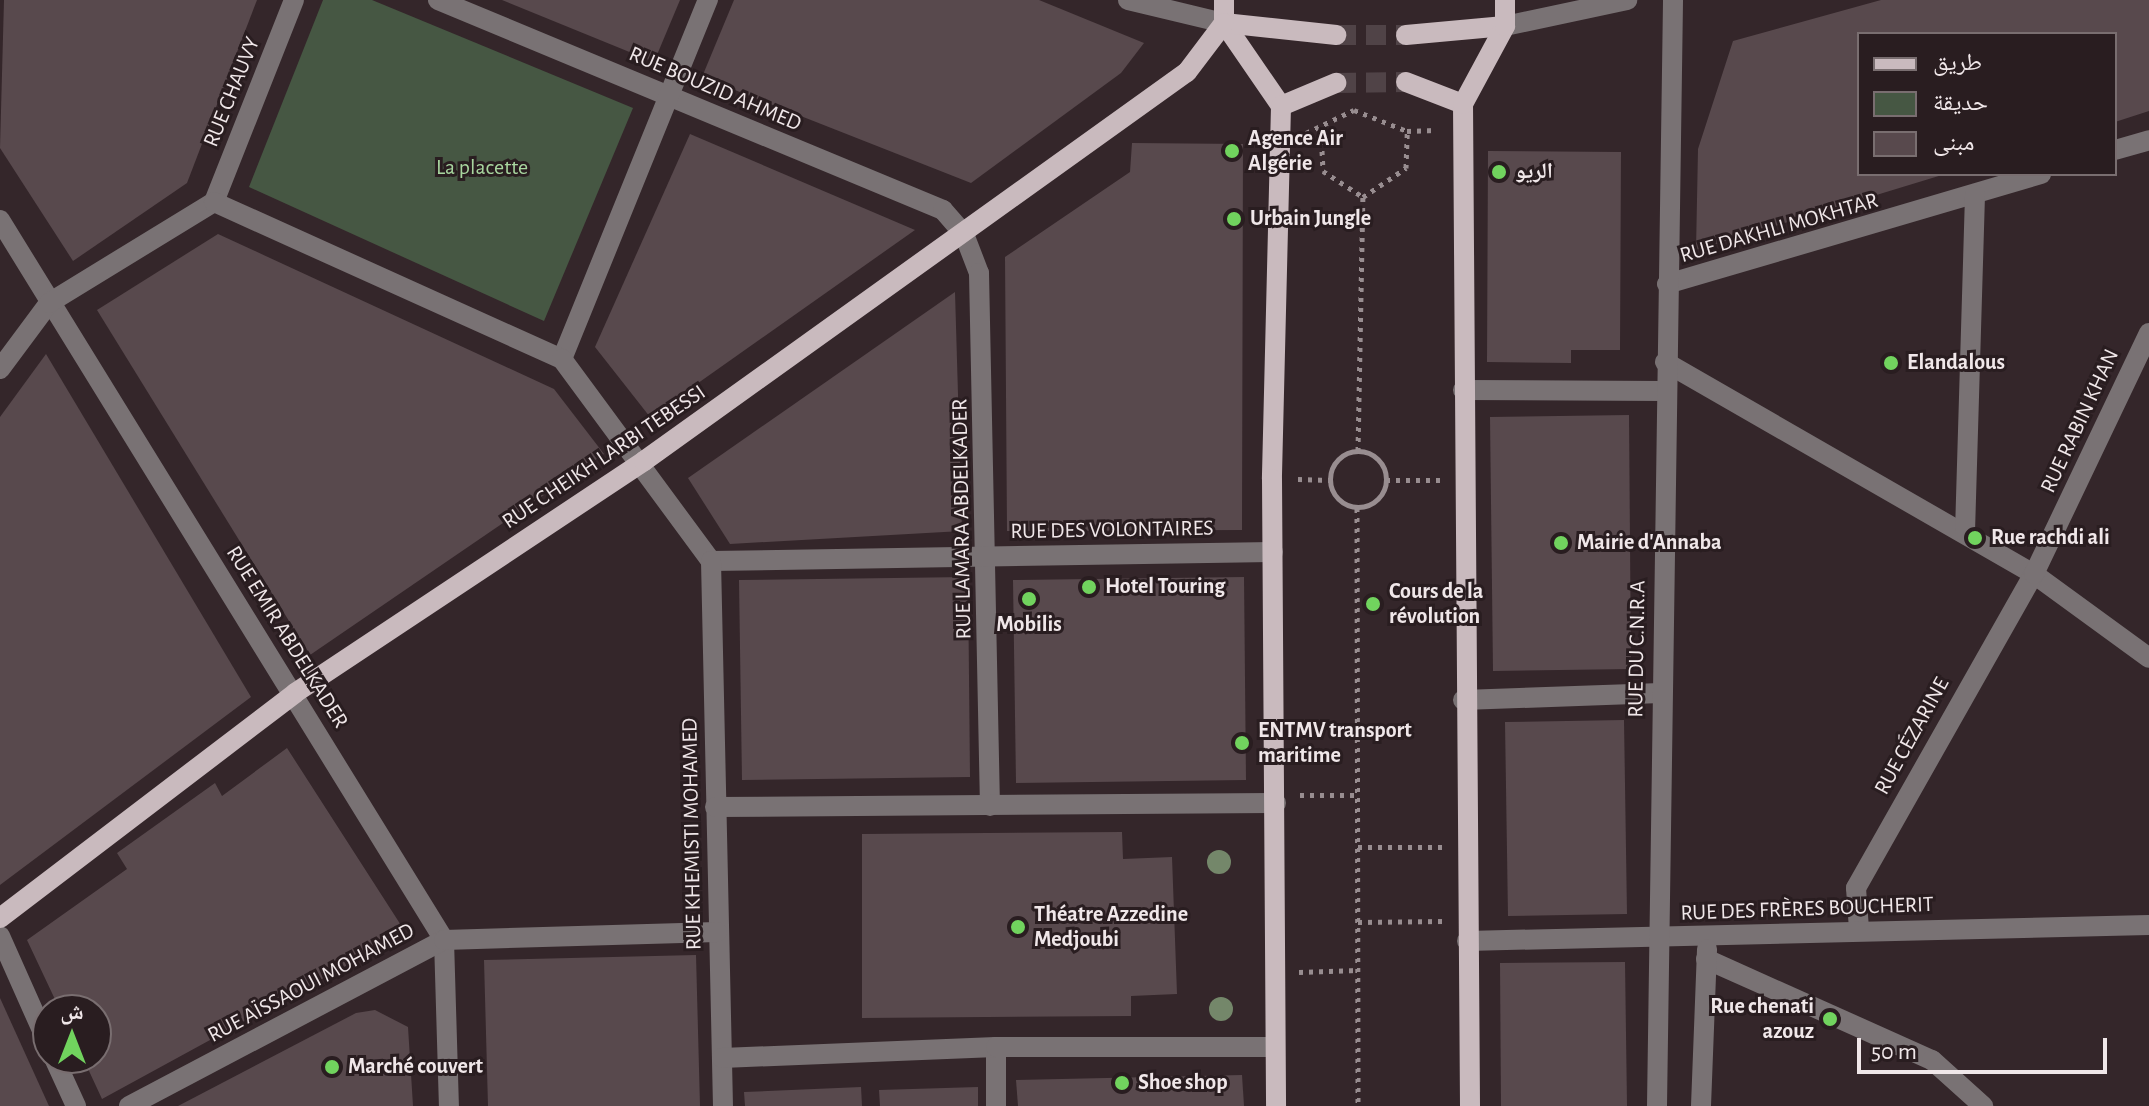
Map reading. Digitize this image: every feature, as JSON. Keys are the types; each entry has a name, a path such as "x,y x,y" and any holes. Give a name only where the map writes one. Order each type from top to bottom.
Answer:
{"main road":[{"path":"1224,0 1224,23 1281,106 1273,552 1276,1106"},
{"path":"1470,1106 1463,700 1463,104 1505,26 1505,0"},
{"path":"1224,23 1336,35"},
{"name":"RUE CHEIKH LARBI TEBESSI","path":"0,918 295,693 644,461 1187,72 1224,23"},
{"path":"1406,35 1505,26"},
{"path":"1406,82 1463,104"},
{"path":"1281,106 1336,83"}],"street":[{"name":"RUE CHAUVY","path":"214,202 294,0"},
{"name":"RUE BOUZID AHMED","path":"438,0 943,210 964,234"},
{"path":"562,359 708,0"},
{"path":"1128,0 1224,23"},
{"path":"1505,26 1627,0"},
{"name":"RUE DU C.N.R.A","path":"1657,1106 1664,391 1673,0"},
{"path":"2117,149 2149,140"},
{"name":"RUE DAKHLI MOKHTAR","path":"1667,284 2035,176"},
{"path":"1965,532 1975,195"},
{"path":"0,369 49,303 214,202 562,359 644,461 711,561"},
{"name":"RUE EMIR ABDELKADER","path":"0,220 295,693 444,940 449,1106"},
{"name":"RUE LAMARA ABDELKADER","path":"964,234 979,273 988,556 990,806"},
{"name":"RUE RABIN KHAN","path":"2034,574 2149,333"},
{"path":"1665,362 2034,574 2149,658"},
{"path":"1463,390 1664,391"},
{"name":"RUE DES VOLONTAIRES","path":"711,561 1273,552"},
{"name":"RUE KHEMISTI MOHAMED","path":"711,561 723,1106"},
{"name":"RUE CÉZARINE","path":"1859,929 1856,888 2034,574"},
{"path":"1463,700 1661,693"},
{"path":"715,807 1276,803"},
{"name":"RUE DES FRÈRES BOUCHERIT","path":"1467,931 1660,939 1859,929 2149,925"},
{"name":"RUE AÏSSAOUI MOHAMED","path":"129,1106 444,940 717,932"},
{"path":"0,936 32,1008"},
{"path":"1701,1106 1709,937"},
{"path":"1706,959 1932,1060 1983,1106"},
{"path":"722,1058 996,1047 1275,1047"},
{"path":"996,1047 996,1106"},
{"path":"61,1074 76,1106"}],"path":[{"path":"1281,137 1321,131 1354,110 1407,131 1463,129"},
{"path":"1321,131 1323,171 1363,197"},
{"path":"1363,197 1406,168 1407,131"},
{"path":"1358,451 1363,197"},
{"path":"1358,451 1378,459 1386,480 1378,500 1357,508 1337,500 1329,480 1337,459 1358,451"},
{"path":"1386,480 1462,480"},
{"path":"1357,508 1358,1106"},
{"path":"1276,776 1302,797 1358,795"},
{"path":"1358,847 1465,847"},
{"path":"1358,922 1467,931"},
{"path":"1274,973 1358,970"}],"green space":[{"name":"La placette","path":"323,0 372,0 633,108 544,321 249,187"}],"building":[{"path":"4,0 257,0 187,183 73,261 0,148"},
{"path":"502,0 680,0 654,62"},
{"path":"734,0 1039,0 1144,43 1121,73 971,183 702,77"},
{"path":"1881,0 2149,0 2149,111 2117,121 2117,32 1857,32 1857,176 1939,176 1696,250 1698,149 1733,41"},
{"path":"690,134 915,230 650,417 595,347"},
{"path":"1132,143 1243,144 1242,530 1007,531 1005,257 1130,172"},
{"path":"1488,151 1621,152 1620,350 1571,350 1571,363 1487,362"},
{"path":"218,234 554,389 604,454 310,655 97,310"},
{"path":"955,292 962,531 730,544 688,478"},
{"path":"46,354 251,697 0,885 0,417"},
{"name":"Mairie d'Annaba","path":"1629,415 1631,669 1493,671 1490,417"},
{"path":"968,577 970,777 742,780 739,580"},
{"path":"1244,577 1246,780 1016,783 1013,580"},
{"path":"1624,720 1627,914 1508,916 1505,722"},
{"path":"287,748 406,933 102,1099 90,1074 112,1074 112,994 52,994 27,940 127,869 117,853 215,783 222,796"},
{"name":"Théatre Azzedine Medjoubi","path":"1122,832 1123,859 1172,857 1177,994 1131,996 1131,1016 862,1018 862,834"},
{"path":"696,955 700,1106 488,1106 484,960"},
{"path":"1625,962 1627,1106 1501,1106 1500,963"},
{"path":"0,998 49,1106 0,1106"},
{"name":"Marché couvert","path":"375,1010 408,1027 413,1106 178,1106 356,1013"},
{"path":"1242,1075 1244,1106 1018,1106 1016,1080"},
{"path":"861,1087 862,1106 745,1106 744,1092"},
{"path":"978,1087 978,1106 880,1106 879,1090"}],"tunnel":[{"path":"1336,35 1406,35"},
{"path":"1336,83 1406,82"}],"place":[{"name":"Agence Air Algérie","path":"1232,151"},
{"name":"الريو","path":"1499,172"},
{"name":"Urbain Jungle","path":"1234,219"},
{"name":"Elandalous","path":"1891,363"},
{"name":"Rue rachdi ali","path":"1975,538"},
{"name":"Mairie d'Annaba","path":"1561,543"},
{"name":"Hotel Touring","path":"1089,587"},
{"name":"Mobilis","path":"1029,599"},
{"name":"Cours de la révolution","path":"1373,604"},
{"name":"ENTMV transport maritime","path":"1242,743"},
{"name":"Théatre Azzedine Medjoubi","path":"1018,927"},
{"name":"Rue chenati azouz","path":"1830,1019"},
{"name":"Marché couvert","path":"332,1067"},
{"name":"Shoe shop","path":"1122,1083"}]}
